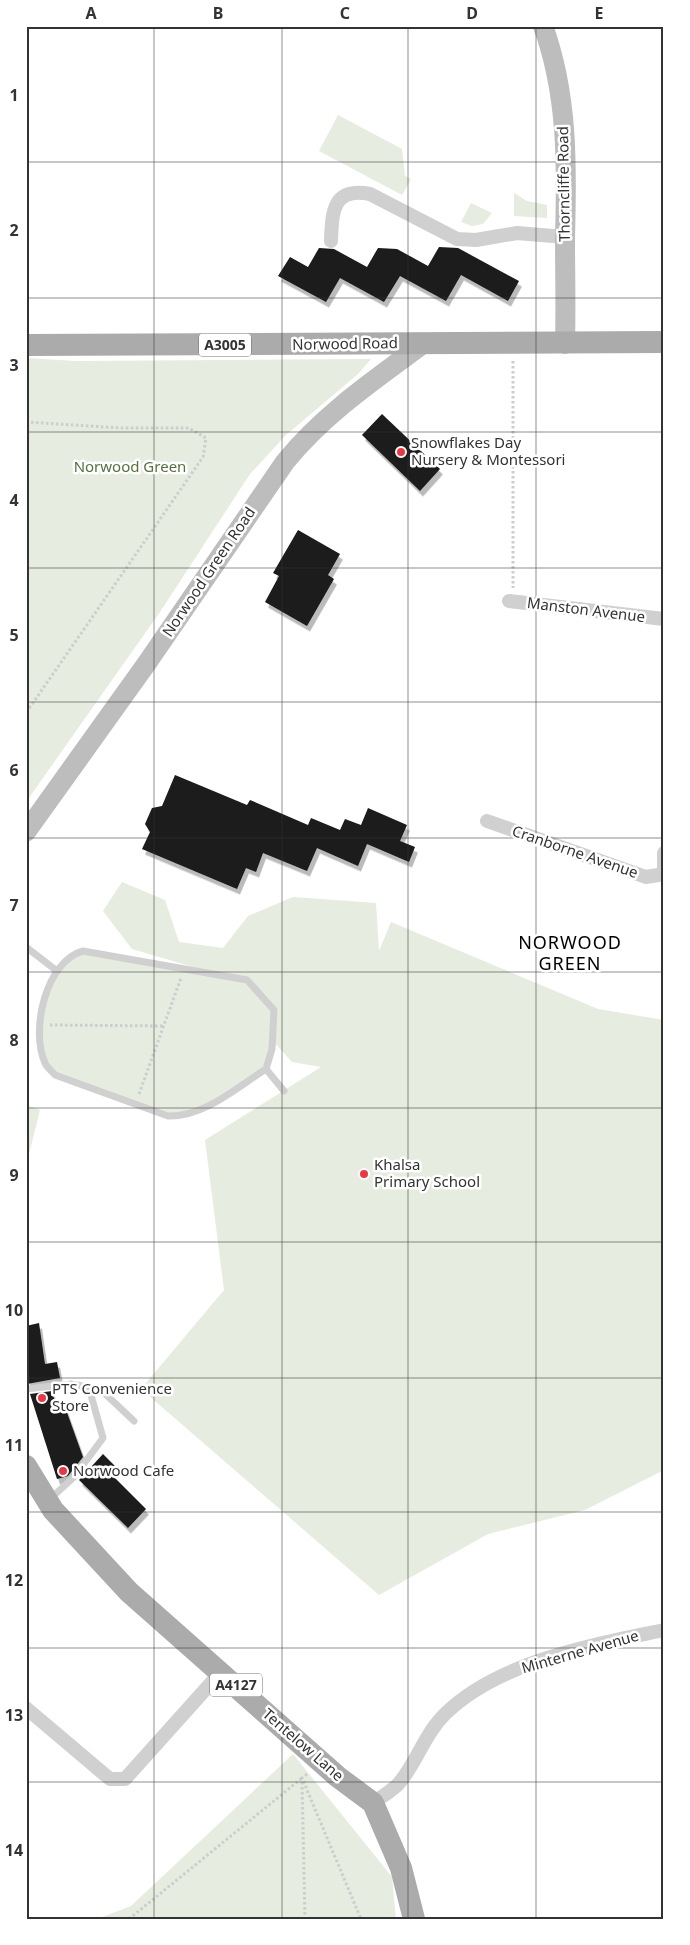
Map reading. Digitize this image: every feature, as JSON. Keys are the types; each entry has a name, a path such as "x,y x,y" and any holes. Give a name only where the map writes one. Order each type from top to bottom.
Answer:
{"main road":[{"name":"Norwood Road","path":"26,344 565,344 664,342"},
{"name":"Tentelow Lane","path":"27,1470 47,1502 98,1561 129,1592 321,1761 373,1803 401,1868 414,1919"}],"street":[{"name":"Thorncliffe Road","path":"543,26 550,45 563,113 567,170 565,344"},
{"path":"331,240 332,211 341,197 356,191 370,194 457,239 476,240 516,233 566,237"},
{"name":"Norwood Green Road","path":"26,832 147,663 290,455 331,412 423,344"},
{"name":"Manston Avenue","path":"511,601 664,620"},
{"name":"Cranborne Avenue","path":"487,822 646,876 664,874"},
{"path":"664,853 664,868"},
{"name":"Minterne Avenue","path":"373,1803 399,1784 437,1722 460,1701 476,1691 526,1665 603,1643 664,1630"},
{"path":"26,1708 110,1779 125,1779 220,1672"}],"lane":[{"path":"26,947 57,971"},
{"path":"83,951 246,980 274,1010 272,1049 266,1069 199,1111 182,1117 168,1116 56,1075 46,1065 40,1050 39,1024 41,1009 57,971 73,954 83,951"},
{"path":"266,1069 284,1091"},
{"path":"26,1389 71,1384 100,1389 134,1421"},
{"path":"47,1502 74,1477 103,1438 89,1388"}],"path":[{"path":"511,601 513,358"},
{"path":"26,422 121,428 189,428 206,438 203,456 26,713"},
{"path":"135,1105 184,970"},
{"path":"39,1024 164,1026"},
{"path":"129,1919 321,1761"},
{"path":"302,1778 305,1919"},
{"path":"302,1778 361,1919"}],"green space":[{"path":"338,115 402,149 405,176 411,179 402,195 319,151"},
{"path":"514,193 527,201 547,205 547,218 514,216"},
{"path":"471,203 492,213 483,224 472,226 461,222"},
{"name":"Norwood Green","path":"26,358 76,361 371,359 358,374 286,435 250,474 160,612 26,802"},
{"name":"Khalsa Primary School","path":"122,882 165,900 179,942 223,948 248,916 293,897 376,903 379,951 391,922 598,1009 664,1020 664,1470 585,1510 488,1534 379,1595 141,1389 224,1290 205,1140 321,1067 292,1062 273,1041 266,1069 199,1111 168,1116 68,1081 46,1065 39,1025 57,971 83,951 220,975 132,949 103,911"},
{"path":"26,1105 40,1110 26,1166"},
{"path":"293,1754 392,1877 396,1919 97,1919 131,1906"}],"building":[{"path":"439,247 458,248 519,281 508,301 461,275 446,301 400,276 384,302 340,278 326,302 278,276 290,257 308,267 319,248 334,249 367,267 378,248 397,249 428,266"},
{"name":"Snowflakes Day Nursery & Montessori","path":"382,414 440,469 420,491 362,435"},
{"path":"298,530 340,554 328,575 334,579 307,626 265,602 279,576 273,573"},
{"path":"175,775 247,805 250,800 308,825 311,818 340,830 345,819 361,825 368,808 407,825 400,841 415,847 409,862 367,844 358,866 317,848 307,871 263,853 256,872 246,868 237,889 142,849 150,832 145,824 152,808 162,806"},
{"path":"39,1323 45,1364 57,1362 60,1378 27,1384 26,1326"},
{"path":"52,1391 57,1409 65,1407 83,1457 68,1476 57,1479 30,1394"},
{"path":"103,1454 115,1466 109,1472 146,1509 128,1528 79,1480"}],"place":[{"name":"Snowflakes Day Nursery & Montessori","path":"401,452"},
{"name":"Khalsa Primary School","path":"364,1174"},
{"name":"PTS Convenience Store","path":"42,1398"},
{"name":"Norwood Cafe","path":"63,1471"}],"district":[{"name":"NORWOOD GREEN","path":"570,953"}]}
